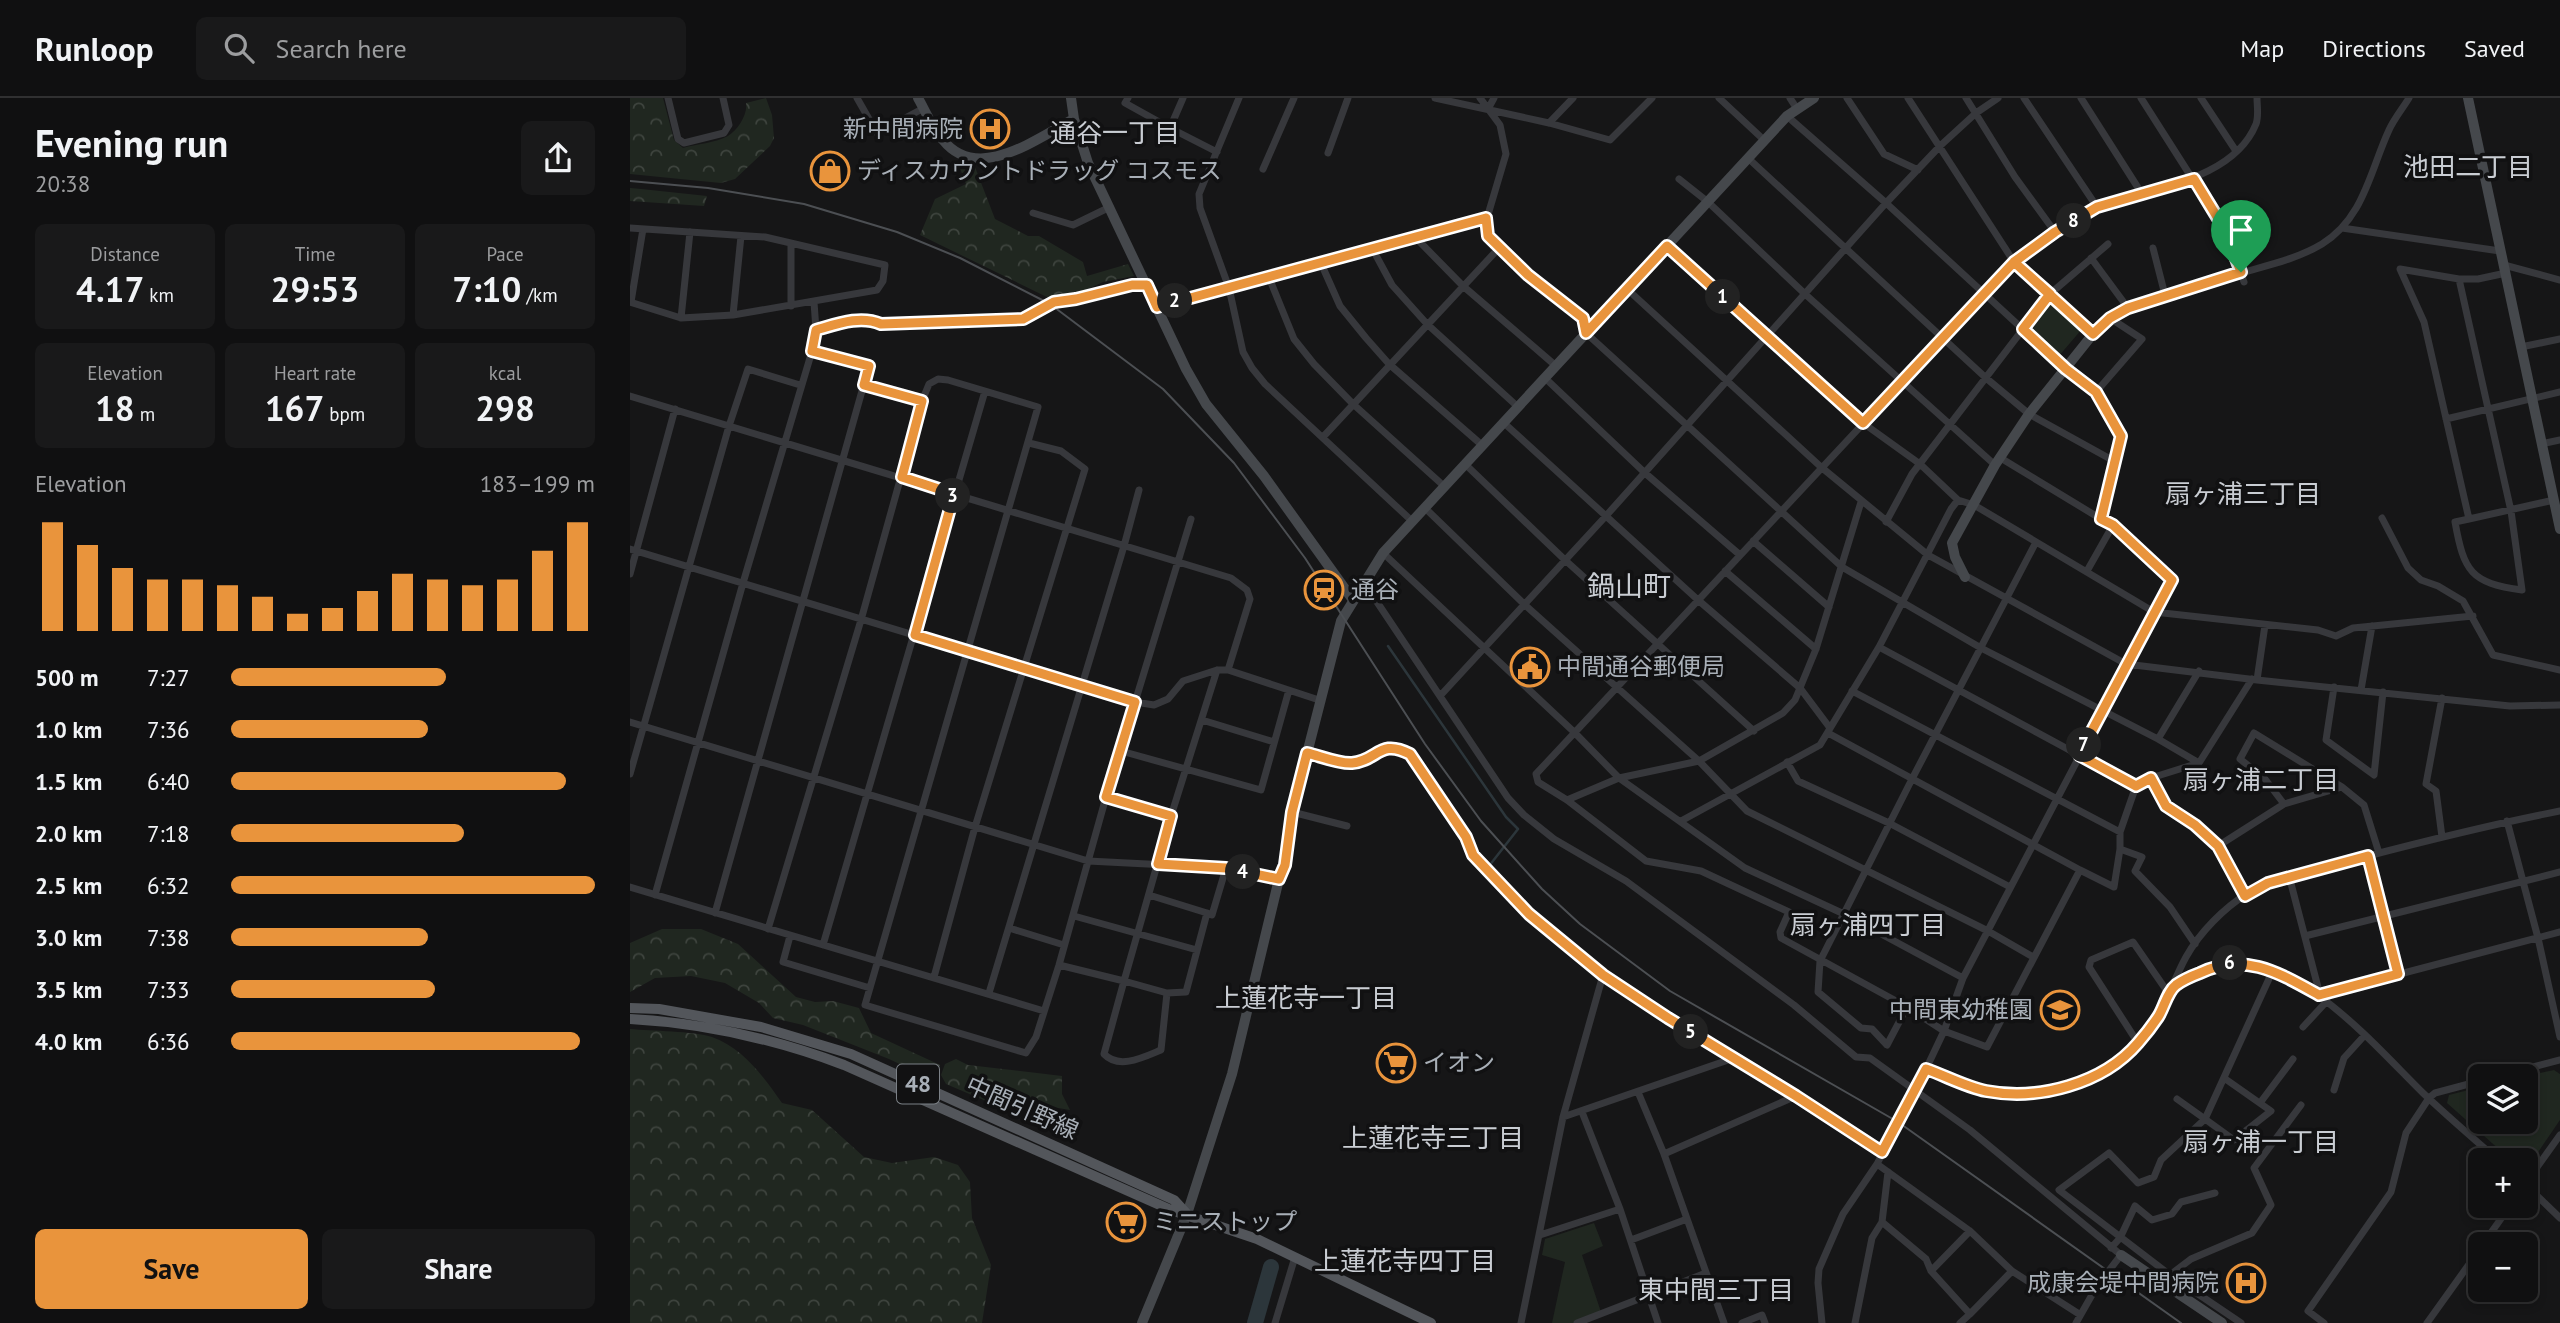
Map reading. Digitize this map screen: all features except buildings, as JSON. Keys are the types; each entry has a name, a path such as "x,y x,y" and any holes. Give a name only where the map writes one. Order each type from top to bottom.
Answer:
{"main road":[{"name":"中間引野線","path":"630,1008 659,1009 761,1027 851,1054 1174,1200 1187,1214"},
{"name":"中間引野線","path":"630,1019 703,1026 755,1036 800,1049 869,1076 1171,1210 1266,1244 1417,1320 1431,1323"}],"street":[{"path":"668,98 678,139 684,143 724,133 729,125 723,98"},
{"path":"857,98 877,133 921,103 944,142 965,156 978,160 1009,153 1074,120"},
{"path":"1071,98 1074,120 1088,163 1186,369 1206,404 1264,476 1353,600"},
{"path":"1128,98 1125,103 1217,152"},
{"path":"1170,128 1183,98"},
{"path":"1239,98 1199,194 1200,208 1229,288 1243,352 1265,384 1413,522"},
{"path":"1263,169 1294,98"},
{"path":"1328,153 1348,98"},
{"path":"1435,98 1549,122 1610,140 1652,98"},
{"path":"1480,98 1500,125 1506,154 1486,218 1488,236 1528,275 1583,318 1586,333 1686,426 1842,567 1981,648 2199,763"},
{"path":"1488,109 1494,98"},
{"path":"1549,122 1573,98"},
{"path":"1719,98 1765,141"},
{"path":"1790,98 1792,113 2066,369 2096,392 2121,436 2101,519"},
{"path":"1142,1323 1187,1214 1235,1063 1279,879 1285,865 1292,812 1319,699 1341,621 1383,553 1765,141 1792,113 1814,98"},
{"path":"1847,98 1884,154 1918,170"},
{"path":"1908,98 2014,262 2093,334"},
{"path":"1966,98 2015,177 2055,232"},
{"path":"1440,696 1645,473 1886,203 1940,146 1976,113 1998,98"},
{"path":"2024,98 2097,207"},
{"path":"2081,98 2141,194"},
{"path":"2141,98 2225,230 2242,277"},
{"path":"2201,98 2236,151"},
{"path":"2080,870 1987,1048 1944,1031 1907,1007 1781,938 1780,932 1789,912 1701,871 1646,861 1567,800 1538,782 1536,774 2014,262 2055,232 2097,207 2194,179 2236,151 2256,124 2258,98"},
{"path":"1965,578 1955,558 1952,543 1997,461 2029,414 2093,334 2110,318 2128,308 2165,295 2242,277 2322,244 2342,228 2359,205 2372,178 2389,128 2409,98"},
{"path":"2468,98 2541,444 2556,495 2560,529"},
{"path":"1749,159 1986,378 2029,414 2114,461"},
{"path":"1679,179 1708,202 1805,294 1951,425 1997,461 2113,525 2172,580 1963,978 1944,1031 1877,1164 1843,1214 1819,1269 1822,1323"},
{"path":"1033,213 1073,225 1110,208"},
{"path":"1157,307 1486,218"},
{"path":"630,228 765,237 885,265 883,281 877,290 814,302 733,315 681,318 631,302 643,229"},
{"path":"2342,228 2500,251"},
{"path":"681,318 690,232"},
{"path":"733,315 741,236"},
{"path":"1415,237 1463,286 1556,366"},
{"path":"790,306 791,244"},
{"path":"1885,522 1912,474 2050,294 2108,244"},
{"path":"1667,246 1863,423 1920,464 1958,500 1974,505 2154,611 2318,630 2336,636 2353,628 2473,616"},
{"path":"1371,248 1392,285 1427,324 1518,407"},
{"path":"1323,438 1499,248"},
{"path":"2153,248 2165,295"},
{"path":"2091,258 2128,308"},
{"path":"1320,261 1340,306 1389,364 1483,446"},
{"path":"2469,519 2424,322 2400,268 2459,279 2478,279 2505,269 2560,281"},
{"path":"1268,275 1294,339 1314,365 1444,487"},
{"path":"2459,279 2511,511 2522,590 2491,586 2473,573 2461,554 2455,523 2511,511 2556,495"},
{"path":"816,330 850,321 873,320 881,324 1023,319 1054,302 1132,285 1147,285"},
{"path":"1627,289 1821,467 1928,555 1965,578 2008,598 2126,664 2510,706 2560,705"},
{"path":"655,895 800,385 812,351 816,330 814,302"},
{"path":"2096,392 2142,339 2110,318"},
{"path":"2521,347 2560,339"},
{"path":"715,913 869,366 812,351"},
{"path":"630,774 729,426 748,369 800,385"},
{"path":"1545,378 1645,473 1740,555"},
{"path":"768,929 929,384 938,379 948,380 1038,407 866,1005 1026,1053 1036,1037 1074,916 1106,797 1191,519"},
{"path":"864,385 922,401"},
{"path":"823,946 985,391"},
{"path":"2446,419 2560,392"},
{"path":"630,397 902,477 1231,579 1247,590 1250,599 1228,670"},
{"path":"630,573 633,550 675,410"},
{"path":"1504,423 1605,517 1800,688 1829,731 1912,779 2114,887 2120,832 2136,786 2151,778 2199,763 2254,680 2265,625"},
{"path":"2541,444 2560,440"},
{"path":"934,976 975,827 1085,469 1061,451 1029,443"},
{"path":"1466,465 1565,560 1754,731"},
{"path":"989,993 1139,489"},
{"path":"1681,821 1820,745 1880,647 1958,500"},
{"path":"1567,800 1619,778 1699,761 1783,713 1795,700 1816,649 1861,502"},
{"path":"1424,508 1524,604 1699,761 1747,811 1988,931 2033,957"},
{"path":"2382,518 2408,568 2421,580 2438,586 2463,601 2493,655 2560,670"},
{"path":"2087,571 2113,525"},
{"path":"1753,541 1829,607"},
{"path":"1907,1007 1887,1045 1872,1029 1861,1028 1818,992 1820,961 2036,542"},
{"path":"633,550 1135,702 1154,705 1168,699 1183,681 1217,670 1228,670 1319,699"},
{"path":"1383,553 1574,732 1619,778 1745,868 1844,914 1963,978"},
{"path":"1725,572 1816,649"},
{"path":"1365,584 1508,797 1530,820 1554,839 1626,881 1794,1005 1856,1056 1870,1058 1914,1088 2008,1159 2111,1248 2222,1323"},
{"path":"2361,690 2372,626"},
{"path":"1880,647 2136,786"},
{"path":"1167,993 1161,1050 1124,1062 1109,1059 1104,1054 1124,981 1171,816 1217,670"},
{"path":"2158,739 2199,671"},
{"path":"2334,687 2326,740 2374,775 2383,692"},
{"path":"1121,751 1261,790 1289,690"},
{"path":"1852,691 2120,832"},
{"path":"2442,698 2426,784 2436,791 2442,836"},
{"path":"1202,720 1274,742"},
{"path":"630,722 922,809 1088,862 1226,868 1279,879"},
{"path":"2284,804 2265,779 2240,759 2254,733 2342,787 2364,805 2379,852"},
{"path":"1307,753 1350,764 1386,748 1397,748 1410,754 1466,837 1473,855 1529,914 1603,975 1882,1152"},
{"path":"1787,762 1798,781 1889,823 2010,887"},
{"path":"2151,778 2166,806 2195,825 2218,846 2245,896"},
{"path":"2218,846 2284,804 2342,787"},
{"path":"1106,797 1171,816"},
{"path":"1926,1069 1985,1091 2020,1094 2066,1087 2100,1072 2125,1056 2137,1044 2157,1018 2175,986 2185,958 2211,924 2245,896 2268,883 2442,836 2560,811"},
{"path":"1292,812 1348,826"},
{"path":"2507,821 2556,997 2560,1037"},
{"path":"2120,849 2142,857 2135,871 2170,907 2195,944"},
{"path":"2368,856 2398,974"},
{"path":"1149,895 1212,915 1226,868"},
{"path":"2305,936 2560,872"},
{"path":"2289,876 2319,995"},
{"path":"631,890 934,976 1044,1011"},
{"path":"1059,964 1167,993 1186,992 1207,913"},
{"path":"1074,916 1197,950"},
{"path":"1009,928 1064,945"},
{"path":"2319,995 2560,932"},
{"path":"790,936 783,962 870,988"},
{"path":"2137,1044 2089,967 2091,960 2133,942 2169,995"},
{"path":"2175,986 2211,967 2233,963 2273,970 2327,1001 2485,1148"},
{"path":"2241,1323 2170,1275 2059,1190 2109,1153 2138,1183 2154,1177 2161,1160 2205,1119 2273,970"},
{"path":"1521,1323 1563,1117 1603,975"},
{"path":"2303,1027 2327,1001"},
{"path":"2334,1090 2344,1058 2364,1036"},
{"path":"1563,1117 1734,1058"},
{"path":"2260,1103 2293,1059"},
{"path":"2538,1066 2560,1060"},
{"path":"2177,1099 2234,1140 2271,1111 2224,1078"},
{"path":"2324,1323 2308,1311 2391,1192 2406,1133 2435,1093 2468,1084"},
{"path":"1638,1092 1664,1154 1724,1323"},
{"path":"1664,1154 1796,1096"},
{"path":"2170,1275 2191,1259 2252,1233 2271,1205 2254,1168 2301,1105"},
{"path":"1582,1112 1620,1209 1658,1323"},
{"path":"2538,1166 2560,1135"},
{"path":"1877,1164 1970,1231 2012,1271 2079,1314"},
{"path":"1855,1323 1871,1238 1882,1222 1888,1172"},
{"path":"2111,1248 2120,1238 2135,1206 2152,1220 2172,1214 2180,1202 2216,1193"},
{"path":"2538,1197 2560,1218"},
{"path":"1540,1235 1620,1209"},
{"path":"1631,1240 1687,1219"},
{"path":"1882,1222 1926,1259 1931,1271 1970,1314"},
{"path":"1931,1271 1970,1231"},
{"path":"2076,1323 2079,1314 2121,1255"},
{"path":"1275,1323 1292,1256"},
{"path":"2427,1323 2468,1266"},
{"path":"1960,1323 2012,1271"},
{"path":"1577,1323 1706,1273"},
{"path":"1742,1323 1762,1315 1765,1323"}],"green space":[{"path":"630,98 663,98 674,140 683,148 728,136 742,121 746,103 766,98 772,115 774,138 770,146 735,179 721,183 630,174"},
{"path":"958,163 975,167 995,219 1028,236 1039,236 1083,262 1087,276 1128,264 1134,276 1103,282 1073,296 1049,298 920,235 935,199 966,184"},
{"path":"630,188 707,196 704,206 630,201"},
{"path":"2050,299 2082,329 2058,357 2027,328"},
{"path":"662,929 701,929 738,944 796,997 815,1002 833,1001 859,1008 871,1033 940,1065 934,1080 803,1025 773,1018 759,1003 725,983 691,976 655,978 630,992 630,943"},
{"path":"630,1029 694,1034 723,1042 752,1064 782,1103 812,1110 864,1157 892,1163 934,1157 958,1165 970,1182 972,1218 991,1265 982,1323 630,1323"},
{"path":"956,1059 968,1065 1062,1076 1062,1094 1070,1110 1035,1104 1014,1113 946,1084 941,1075 945,1064"},
{"path":"2554,1070 2560,1074 2560,1120 2538,1152 2538,1148 2498,1148 2482,1134 2538,1134 2538,1073"},
{"path":"2468,1090 2468,1122 2447,1103 2449,1095"},
{"path":"1594,1223 1603,1246 1582,1255 1601,1312 1573,1323 1552,1323 1565,1262 1542,1255 1545,1239"}],"waterway":[{"path":"1388,646 1506,817 1518,829 1489,866"},
{"path":"1255,1323 1271,1267"}],"tram line":[{"path":"630,181 708,188 804,204 897,232 960,258 1050,304 1163,389 1234,463 1305,558 1425,744 1481,821 1542,889 1580,924 1670,991 1898,1122 2181,1323"}],"place":[{"name":"新中間病院","path":"990,129"},
{"name":"ディスカウントドラッグ コスモス","path":"830,171"},
{"name":"通谷","path":"1324,590"},
{"name":"中間通谷郵便局","path":"1530,667"},
{"name":"中間東幼稚園","path":"2060,1010"},
{"name":"イオン","path":"1396,1063"},
{"name":"ミニストップ","path":"1126,1222"},
{"name":"成康会堤中間病院","path":"2246,1283"}],"district":[{"name":"通谷一丁目","path":"1115,133"},
{"name":"池田二丁目","path":"2468,167"},
{"name":"扇ヶ浦三丁目","path":"2243,494"},
{"name":"鍋山町","path":"1629,586"},
{"name":"扇ヶ浦二丁目","path":"2261,780"},
{"name":"扇ヶ浦四丁目","path":"1868,925"},
{"name":"上蓮花寺一丁目","path":"1306,998"},
{"name":"上蓮花寺三丁目","path":"1433,1138"},
{"name":"扇ヶ浦一丁目","path":"2261,1142"},
{"name":"上蓮花寺四丁目","path":"1405,1261"},
{"name":"東中間三丁目","path":"1716,1290"}],"route":[{"path":"2241,272 2128,308 2110,318 2093,334 2050,294 2014,262 1863,423 1667,246 1586,333 1583,318 1528,275 1488,236 1486,218 1157,307 1147,285 1132,285 1054,302 1023,319 881,324 873,320 850,321 816,330 812,351 869,366 864,385 922,401 902,477 954,494 915,635 1135,702 1106,797 1171,816 1158,864 1226,868 1279,879 1285,865 1292,812 1307,753 1350,764 1386,748 1397,748 1410,754 1466,837 1473,855 1529,914 1603,975 1882,1152 1926,1069 1985,1091 2020,1094 2066,1087 2100,1072 2125,1056 2157,1018 2175,986 2211,967 2233,963 2273,970 2319,995 2398,974 2368,856 2289,876 2268,883 2245,896 2218,846 2195,825 2166,806 2151,778 2136,786 2079,755 2172,580 2113,525 2101,519 2121,436 2096,392 2066,369 2023,329 2050,294 2014,262 2055,232 2097,207 2194,179 2225,230 2241,272"}]}
